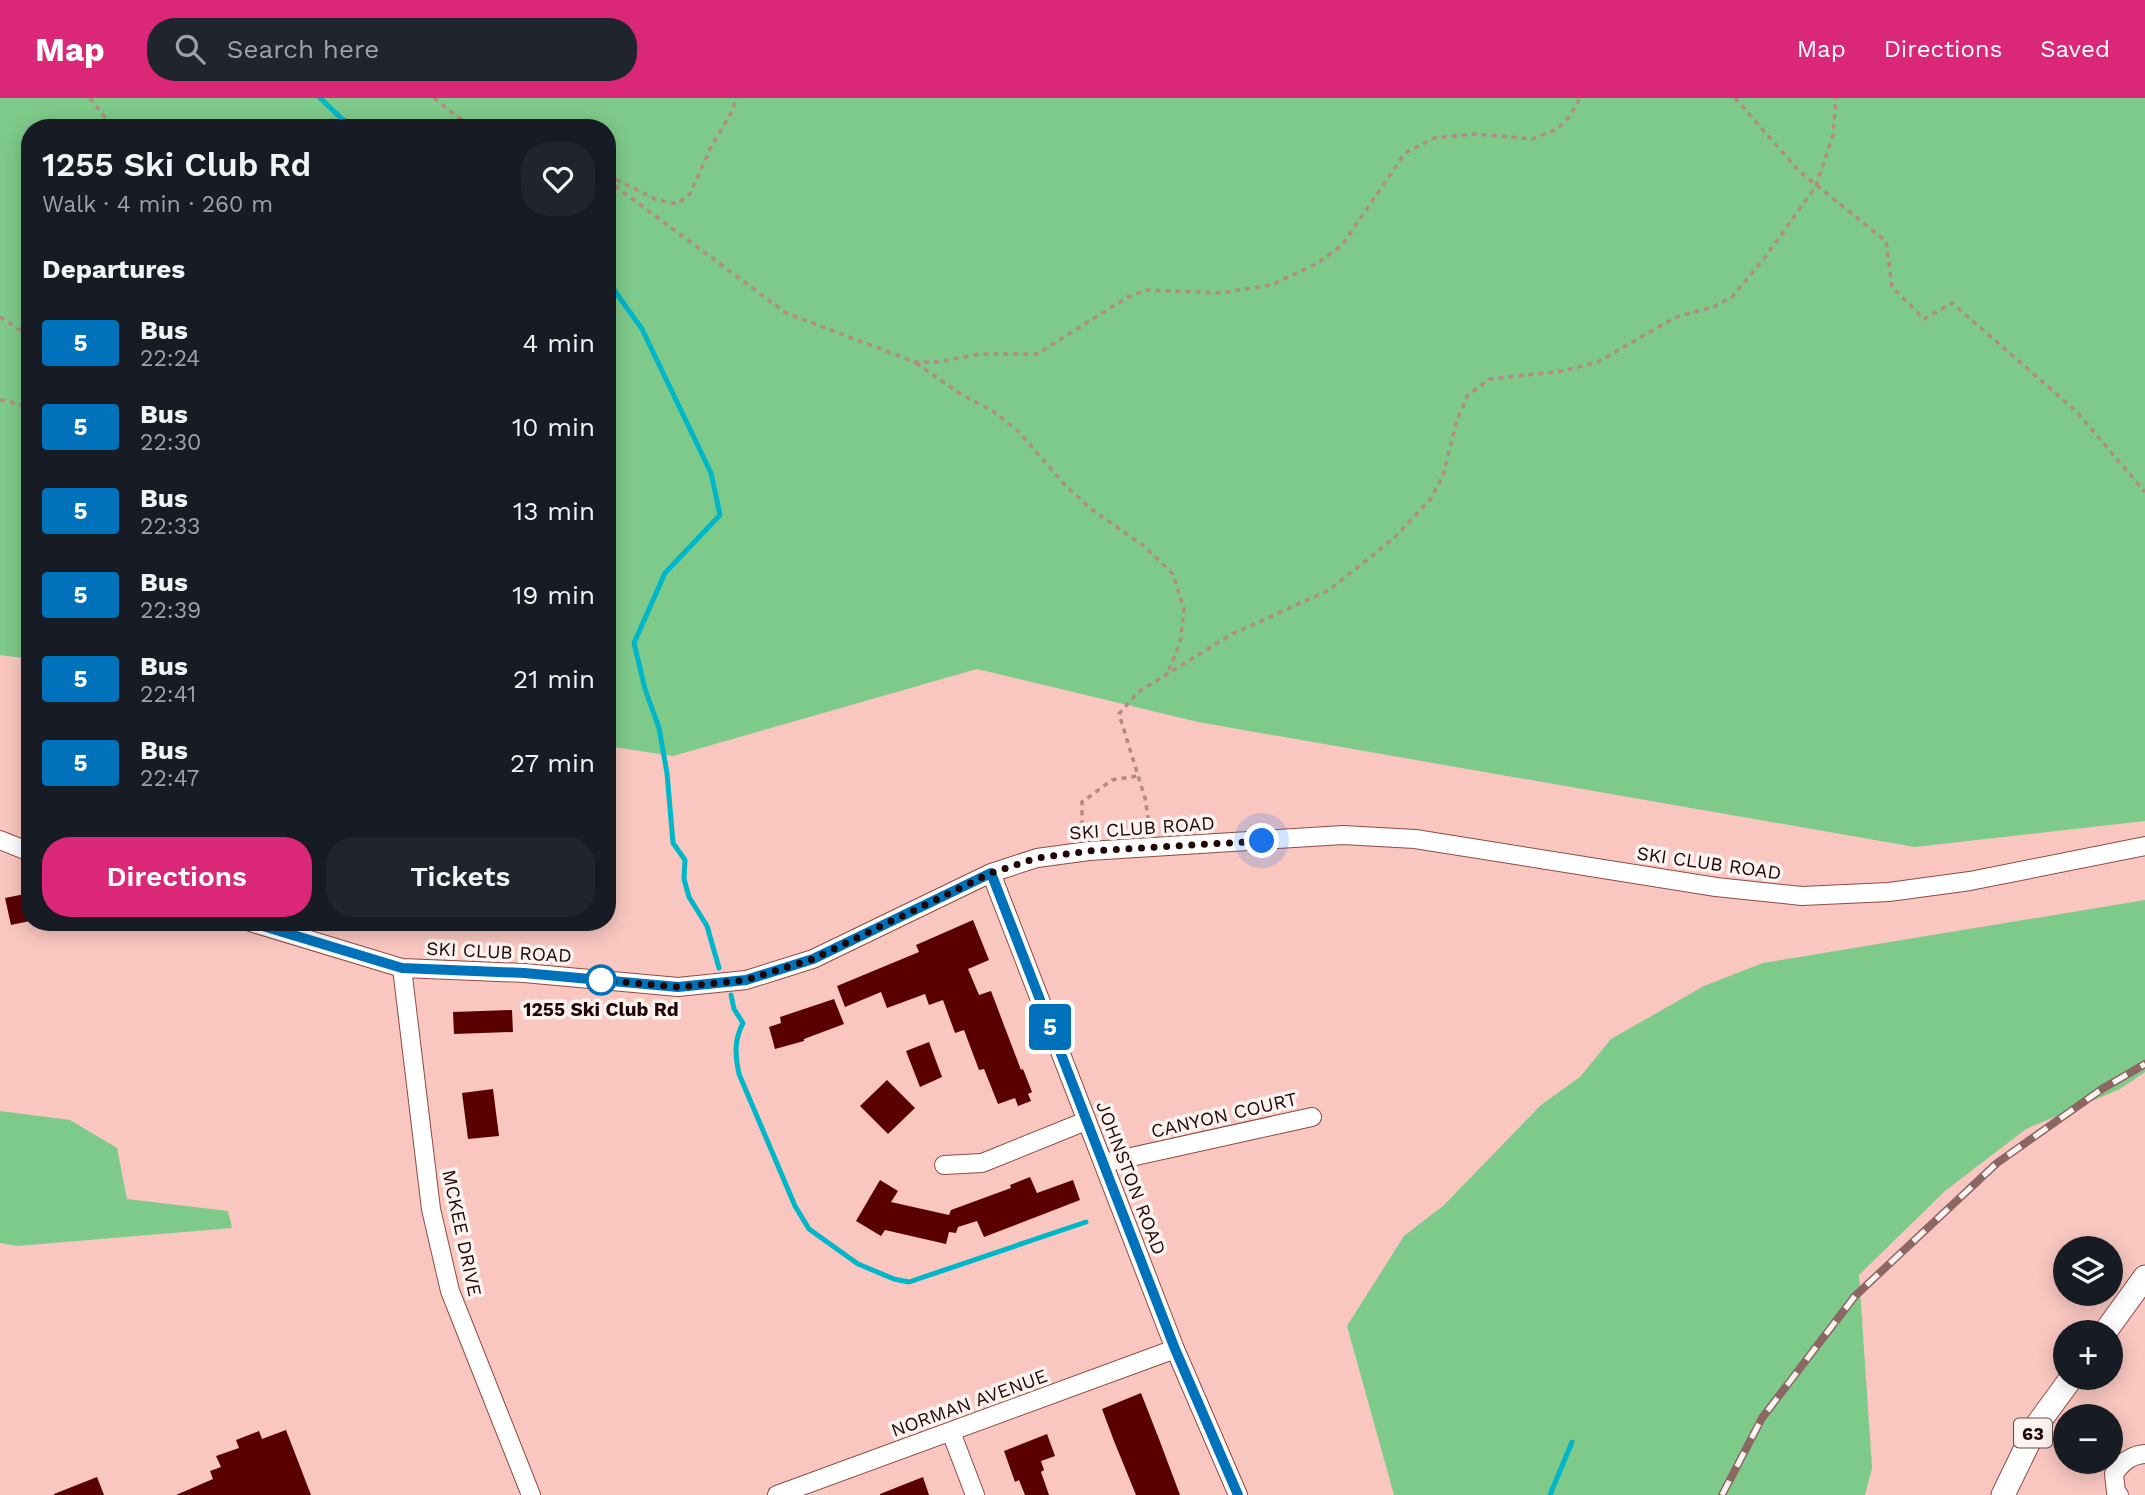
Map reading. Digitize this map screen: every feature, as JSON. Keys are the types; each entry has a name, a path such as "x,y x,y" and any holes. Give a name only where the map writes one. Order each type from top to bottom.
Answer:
{"main road":[{"path":"2114,1320 2145,1277"},
{"name":"63","path":"2003,1495 2036,1425 2062,1390"}],"street":[{"name":"SKI CLUB ROAD","path":"280,931 402,968 524,973 678,987 746,980 813,959 991,873 1037,858 1089,851 1343,835 1415,839 1716,887 1802,896 1889,892 1970,881 2145,846"},
{"path":"0,840 21,848"},
{"name":"JOHNSTON ROAD","path":"991,873 1175,1349 1238,1495"},
{"name":"MCKEE DRIVE","path":"402,968 431,1209 450,1291 531,1495"},
{"name":"CANYON COURT","path":"1104,1163 1312,1117"},
{"path":"944,1165 982,1163 1086,1121"},
{"name":"NORMAN AVENUE","path":"777,1495 1175,1349"},
{"path":"951,1432 975,1495"},
{"path":"2119,1495 2116,1492 2114,1474 2121,1464 2135,1455 2145,1454"}],"path":[{"path":"90,98 106,119"},
{"path":"434,98 461,119"},
{"path":"616,179 657,200 677,204 690,194 711,147 733,110 736,98"},
{"path":"915,362 938,362 980,354 1037,354 1128,297 1146,290 1220,293 1271,285 1316,264 1342,245 1405,153 1434,138 1475,134 1532,139 1557,129 1570,116 1580,98"},
{"path":"1735,98 1800,172 1886,241 1892,287 1924,318 1952,303 2076,411 2145,492"},
{"path":"1152,848 1145,798 1118,714 1138,692 1232,634 1329,590 1393,539 1430,500 1443,476 1457,420 1468,395 1490,379 1563,371 1598,362 1676,317 1713,307 1732,297 1766,256 1816,186 1833,135 1836,98"},
{"path":"616,187 786,313 915,362 962,395 993,411 1019,432 1065,485 1091,509 1144,545 1172,574 1184,610 1180,643 1167,674"},
{"path":"0,317 21,331"},
{"path":"0,400 21,406"},
{"path":"1089,851 1082,827 1082,802 1112,780 1138,776"}],"green space":[{"path":"0,98 2145,98 2145,821 1915,847 1198,722 977,669 673,756 616,747 616,119 21,119 21,658 0,655"},
{"path":"2145,900 2145,1072 2120,1089 2026,1129 1945,1191 1859,1275 1872,1468 1865,1495 1394,1495 1347,1326 1404,1236 1444,1205 1541,1105 1580,1077 1611,1039 1704,986 1763,963"},
{"path":"0,1111 70,1120 117,1148 127,1199 228,1211 232,1228 17,1246 0,1243"}],"building":[{"path":"21,895 21,923 11,925 5,898"},
{"path":"973,920 989,960 968,969 979,995 991,991 1032,1092 1028,1094 1031,1101 1018,1106 1015,1098 998,1104 984,1069 979,1070 964,1030 955,1033 943,1000 929,1005 925,994 887,1008 881,992 845,1007 837,986 919,952 916,945"},
{"path":"834,999 844,1024 804,1041 775,1049 769,1027 781,1023 780,1017"},
{"path":"512,1010 513,1032 454,1034 453,1012"},
{"path":"929,1042 942,1077 920,1087 906,1051"},
{"path":"887,1080 915,1108 888,1134 860,1106"},
{"path":"493,1089 499,1136 468,1139 462,1093"},
{"path":"1030,1177 1037,1193 1073,1180 1080,1200 984,1237 977,1221 958,1227 956,1233 949,1232 946,1244 885,1230 881,1236 856,1221 880,1180 898,1191 891,1202 949,1215 951,1210 1011,1188 1010,1185"},
{"path":"1141,1393 1180,1495 1136,1495 1114,1441 1102,1409"},
{"path":"286,1430 311,1495 176,1495 213,1479 210,1471 221,1467 216,1456 239,1448 236,1440 259,1431 262,1439"},
{"path":"1047,1434 1055,1456 1041,1461 1044,1470 1041,1472 1049,1495 1025,1495 1019,1480 1015,1482 1004,1451"},
{"path":"97,1477 104,1495 54,1495 54,1494"},
{"path":"923,1477 929,1495 880,1495 880,1494"}],"waterway":[{"path":"320,98 342,119"},
{"path":"616,293 642,329 711,473 720,515 665,573 634,643 645,689 659,728 667,773 673,843 685,860 684,879 689,897 707,926 719,968"},
{"path":"731,995 734,1009 743,1023 736,1048 739,1074 795,1206 809,1229 858,1264 894,1279 909,1282 1086,1222"},
{"path":"1550,1495 1572,1442"}],"railway":[{"path":"1722,1495 1762,1418 1855,1296 1997,1163 2102,1089 2145,1064"}],"bus line":[{"name":"5","path":"280,931 402,968 524,973 678,987 746,980 813,959 991,873 1175,1349 1238,1495"}],"place":[{"name":"1255 Ski Club Rd","path":"601,980"}],"route":[{"path":"601,980 678,987 746,980 813,959 991,873 1037,858 1089,851 1262,841"}]}
